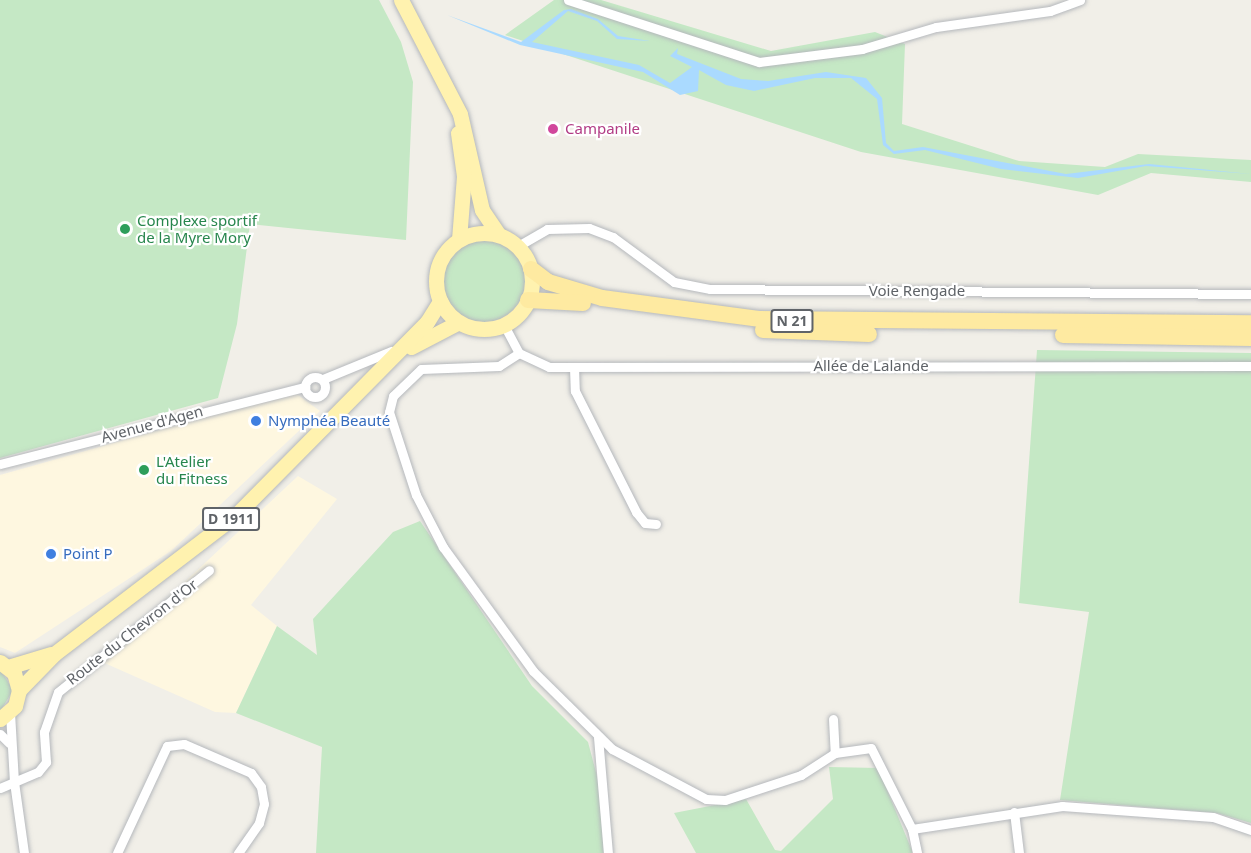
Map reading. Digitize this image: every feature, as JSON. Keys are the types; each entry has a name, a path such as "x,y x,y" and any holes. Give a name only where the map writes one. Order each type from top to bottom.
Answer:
{"highway":[{"name":"N 21","path":"531,269 564,288 602,298 759,319 1251,323"},
{"name":"N 21","path":"528,300 568,300 692,323 794,333 1251,338"}],"main road":[{"path":"403,0 443,81 468,137 482,210 498,234 518,246 531,269 528,300 504,325 483,329 459,322 440,301 440,261 459,239 464,176 443,81"},
{"path":"459,239 498,234"},
{"name":"D 1911","path":"19,690 54,654 237,514 407,343 440,301"},
{"name":"D 1911","path":"388,362 459,322"},
{"name":"D 1911","path":"4,664 54,654"},
{"path":"4,664 19,690 5,716"}],"street":[{"path":"568,0 759,62 862,49 936,27 1050,11 1080,0"},
{"name":"Voie Rengade","path":"518,246 557,226 600,231 658,272 693,288 1251,294"},
{"path":"504,325 519,353 499,366 421,369 393,396 389,412 416,495 443,547 539,678 598,737 714,800 801,775 835,753 871,748 912,829 917,853"},
{"path":"322,379 326,387 318,397 305,387 313,376 322,379 348,373 407,343"},
{"name":"Allée de Lalande","path":"519,353 538,365 574,367 1251,366"},
{"path":"574,367 575,391 636,512 645,523 656,524"},
{"name":"Avenue d'Agen","path":"0,464 305,387"},
{"name":"Route du Chevron d'Or","path":"14,782 38,772 46,762 48,712 70,679 209,570"},
{"path":"5,716 24,853"},
{"path":"833,719 835,753"},
{"path":"0,734 9,743"},
{"path":"598,737 608,853"},
{"path":"117,853 167,746 184,744 251,773 261,787 264,804 259,823 237,853"},
{"path":"0,788 14,782"},
{"path":"912,829 1062,806 1213,817 1251,830"},
{"path":"1014,812 1019,853"}],"shaded area":[{"path":"294,392 320,411 171,551 15,653 0,647 0,475"},
{"path":"298,476 337,499 251,605 277,626 236,713 215,712 100,661"}],"green space":[{"name":"Complexe sportif de la Myre Mory","path":"0,0 379,0 401,42 413,82 406,240 250,224 237,324 218,398 0,458"},
{"path":"554,0 601,0 771,51 875,32 905,44 902,124 1019,161 1105,167 1138,154 1251,160 1251,182 1151,173 1098,195 861,152 505,35"},
{"path":"484,240 500,243 513,252 522,265 525,281 522,297 513,310 500,319 484,322 468,319 455,310 446,297 443,281 446,265 455,252 468,243"},
{"path":"1037,350 1251,353 1251,823 1217,813 1060,800 1089,612 1019,603"},
{"path":"420,521 532,686 588,742 598,780 604,853 316,853 322,747 236,713 277,626 317,655 313,619 393,532"},
{"path":"0,669 13,690 0,712"},
{"path":"829,767 878,768 913,853 696,853 674,813 746,799 775,850 781,851 833,799"}],"water":[{"path":"571,9 598,19 618,36 650,41 617,39 597,21 568,11 532,42 639,65 670,83 692,67 670,56 678,48 677,54 741,79 768,81 826,72 866,78 882,98 886,143 894,151 923,147 1066,174 1149,164 1251,174 1146,166 1078,178 1001,169 925,150 894,154 883,145 877,99 851,78 815,78 754,91 726,85 699,70 698,91 680,95 643,72 520,45 447,15 521,42 564,10"}],"place":[{"name":"Campanile","path":"553,129"},
{"name":"Complexe sportif de la Myre Mory","path":"125,229"},
{"name":"Nymphéa Beauté","path":"256,421"},
{"name":"L'Atelier du Fitness","path":"144,470"},
{"name":"Point P","path":"51,554"}]}
